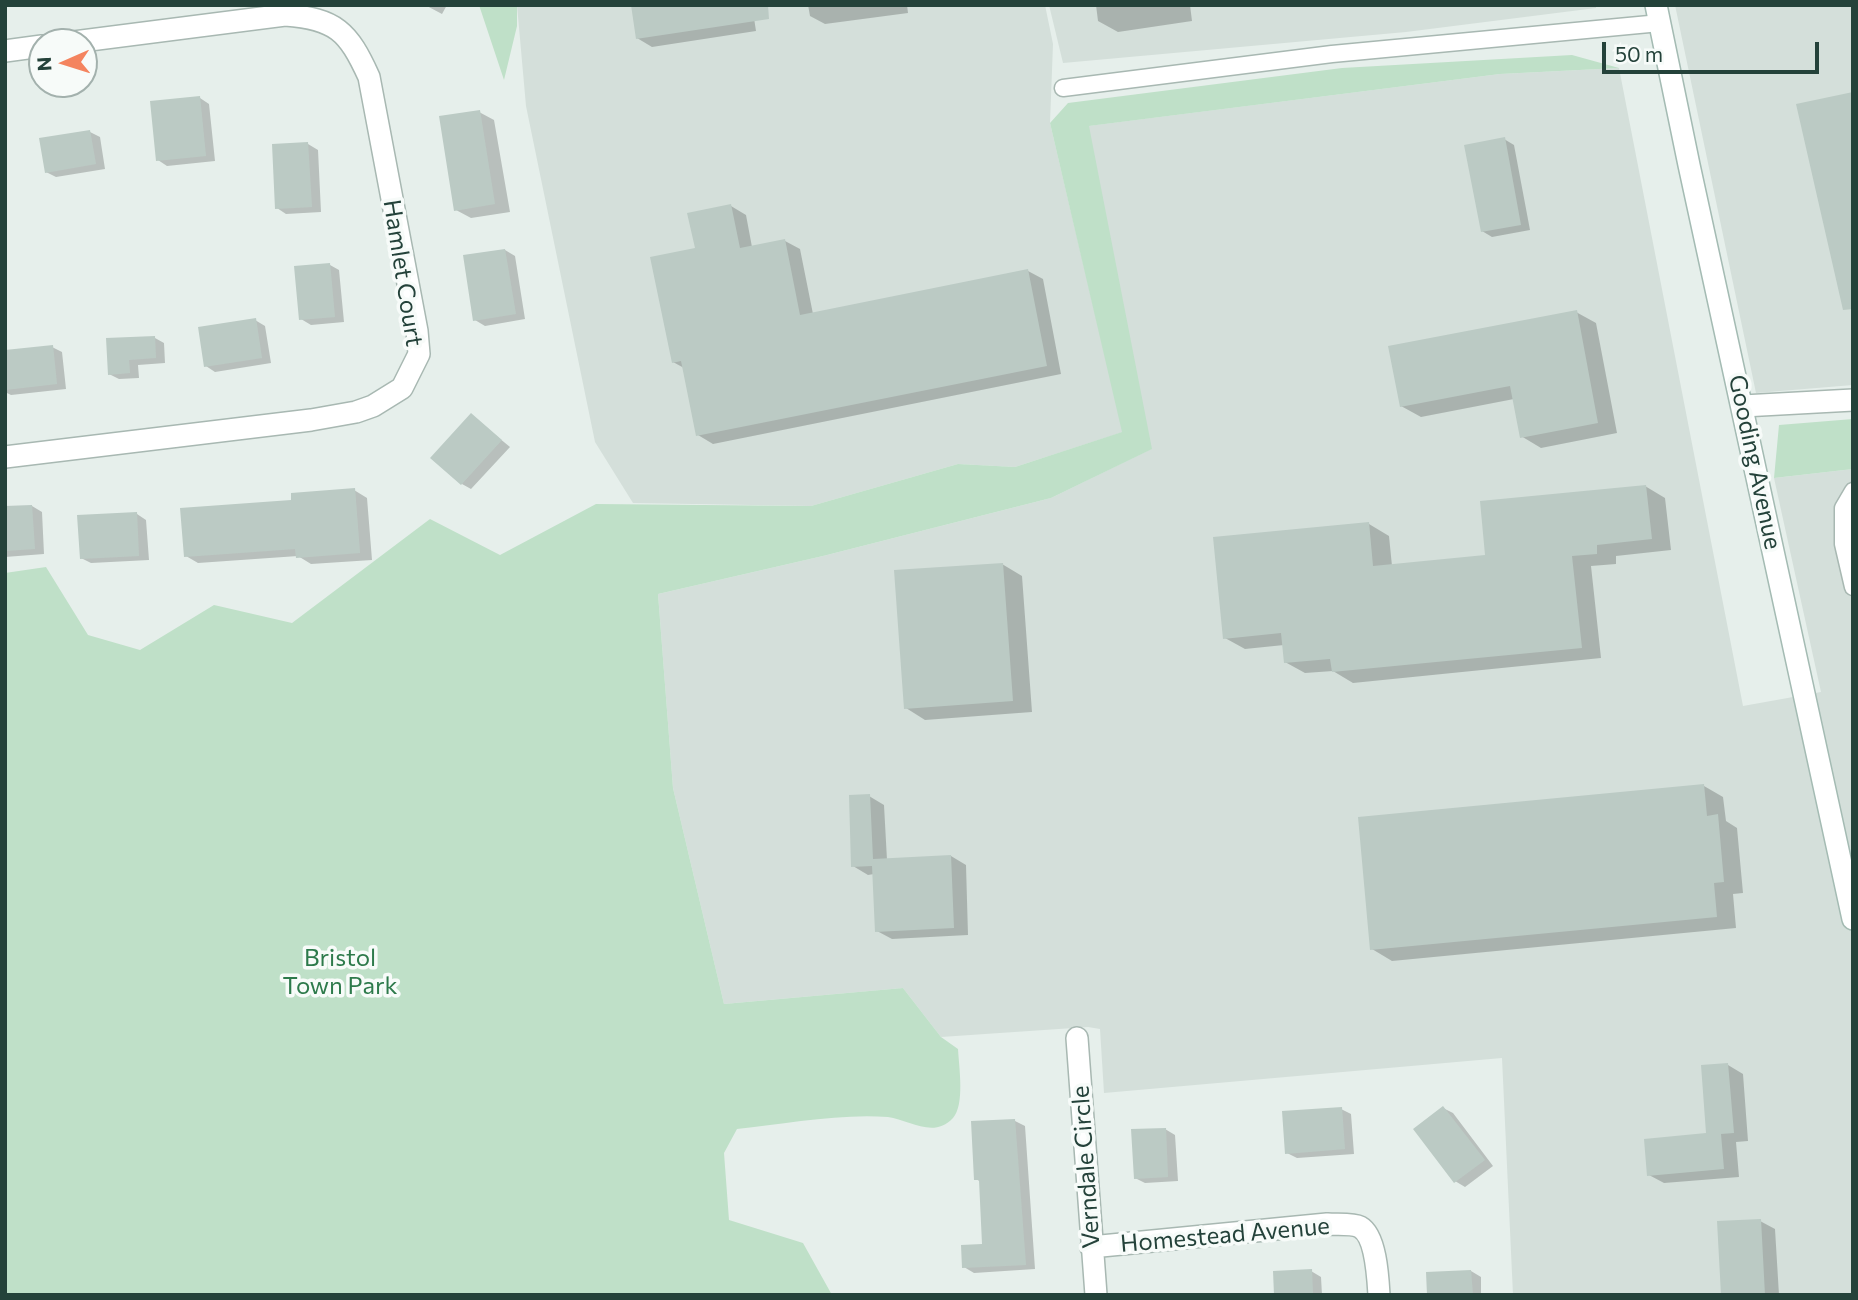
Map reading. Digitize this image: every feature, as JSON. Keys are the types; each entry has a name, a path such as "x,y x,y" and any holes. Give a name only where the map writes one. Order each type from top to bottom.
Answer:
{"street":[{"name":"Gooding Avenue","path":"1658,14 1689,165 1847,866 1853,919"},
{"name":"Hamlet Court","path":"5,457 311,420 356,412 373,406 402,388 419,354 417,331 369,77 355,47 332,23 307,16 285,15 98,39"},
{"path":"5,51 28,48"},
{"path":"1743,406 1853,400"},
{"name":"Verndale Circle","path":"1077,1038 1096,1295"},
{"name":"Homestead Avenue","path":"1091,1247 1327,1224 1358,1226 1365,1231 1373,1247 1379,1295"}],"lane":[{"path":"1063,88 1658,14"},
{"path":"1853,491 1843,508 1843,544 1853,587"}],"shaded area":[{"path":"517,5 1045,5 1053,44 1050,123 1123,432 1015,467 958,464 811,506 633,503 595,442 526,106"},
{"path":"1049,5 1596,5 1596,8 1406,32 1063,63"},
{"path":"1675,5 1853,5 1853,385 1756,393"},
{"path":"1619,68 1743,706 1821,692 1774,478 1853,469 1853,1295 1513,1295 1502,1058 1104,1093 1100,1029 1088,1027 941,1037 903,988 724,1004 673,788 658,594 823,556 1051,498 1151,449 1088,126 1500,74"}],"green space":[{"path":"479,5 517,5 517,26 504,80"},
{"name":"Bristol Town Park","path":"1572,55 1619,68 1500,74 1089,126 1152,449 1051,498 823,556 658,594 673,788 724,1004 903,988 941,1037 958,1049 959,1104 957,1112 946,1124 930,1128 888,1117 851,1116 737,1129 724,1153 729,1220 803,1243 832,1295 5,1295 5,573 46,567 88,635 140,650 214,605 292,623 430,519 500,555 596,504 811,506 958,464 1015,467 1122,432 1050,123 1068,103 1342,68"},
{"path":"1853,419 1853,469 1774,478 1779,425"}],"building":[{"path":"631,5 768,5 769,19 636,39"},
{"path":"1853,92 1853,309 1843,310 1796,104"},
{"path":"200,96 206,156 156,161 150,101"},
{"path":"480,110 495,204 454,211 439,116"},
{"path":"90,130 96,164 45,173 39,138"},
{"path":"1505,137 1521,225 1481,232 1464,145"},
{"path":"308,142 312,207 275,209 272,144"},
{"path":"731,204 740,248 785,239 800,315 1028,269 1047,366 696,436 681,361 672,363 650,257 695,248 687,213"},
{"path":"505,249 516,314 473,321 463,255"},
{"path":"330,263 335,317 299,320 294,266"},
{"path":"1577,310 1598,423 1520,438 1510,386 1400,407 1388,346"},
{"path":"256,318 262,358 204,367 198,327"},
{"path":"155,336 156,358 129,360 130,373 108,375 106,338"},
{"path":"53,345 57,384 5,390 5,350"},
{"path":"471,413 502,440 461,485 430,458"},
{"path":"1646,485 1652,539 1597,545 1597,554 1572,556 1582,648 1332,672 1330,659 1284,663 1281,633 1223,639 1213,537 1369,522 1373,566 1485,555 1480,501"},
{"path":"355,488 360,553 296,558 295,549 184,557 180,508 291,500 291,493"},
{"path":"32,505 35,549 5,551 5,506"},
{"path":"137,512 139,556 80,559 77,515"},
{"path":"1003,563 1013,701 904,709 894,570"},
{"path":"1704,784 1707,816 1718,814 1724,882 1714,883 1717,917 1370,950 1358,817"},
{"path":"870,794 873,859 951,855 954,928 875,932 872,866 851,867 849,795"},
{"path":"1728,1063 1734,1133 1721,1134 1724,1169 1647,1176 1644,1139 1706,1133 1701,1065"},
{"path":"1443,1106 1485,1160 1454,1183 1413,1129"},
{"path":"1342,1107 1345,1149 1285,1154 1282,1111"},
{"path":"1015,1119 1026,1265 962,1268 961,1245 982,1244 979,1180 974,1180 971,1121"},
{"path":"1166,1128 1168,1177 1134,1179 1131,1129"},
{"path":"1761,1219 1765,1295 1721,1295 1717,1221"},
{"path":"1312,1269 1313,1295 1274,1295 1273,1271"},
{"path":"1471,1270 1473,1295 1427,1295 1426,1272"}]}
